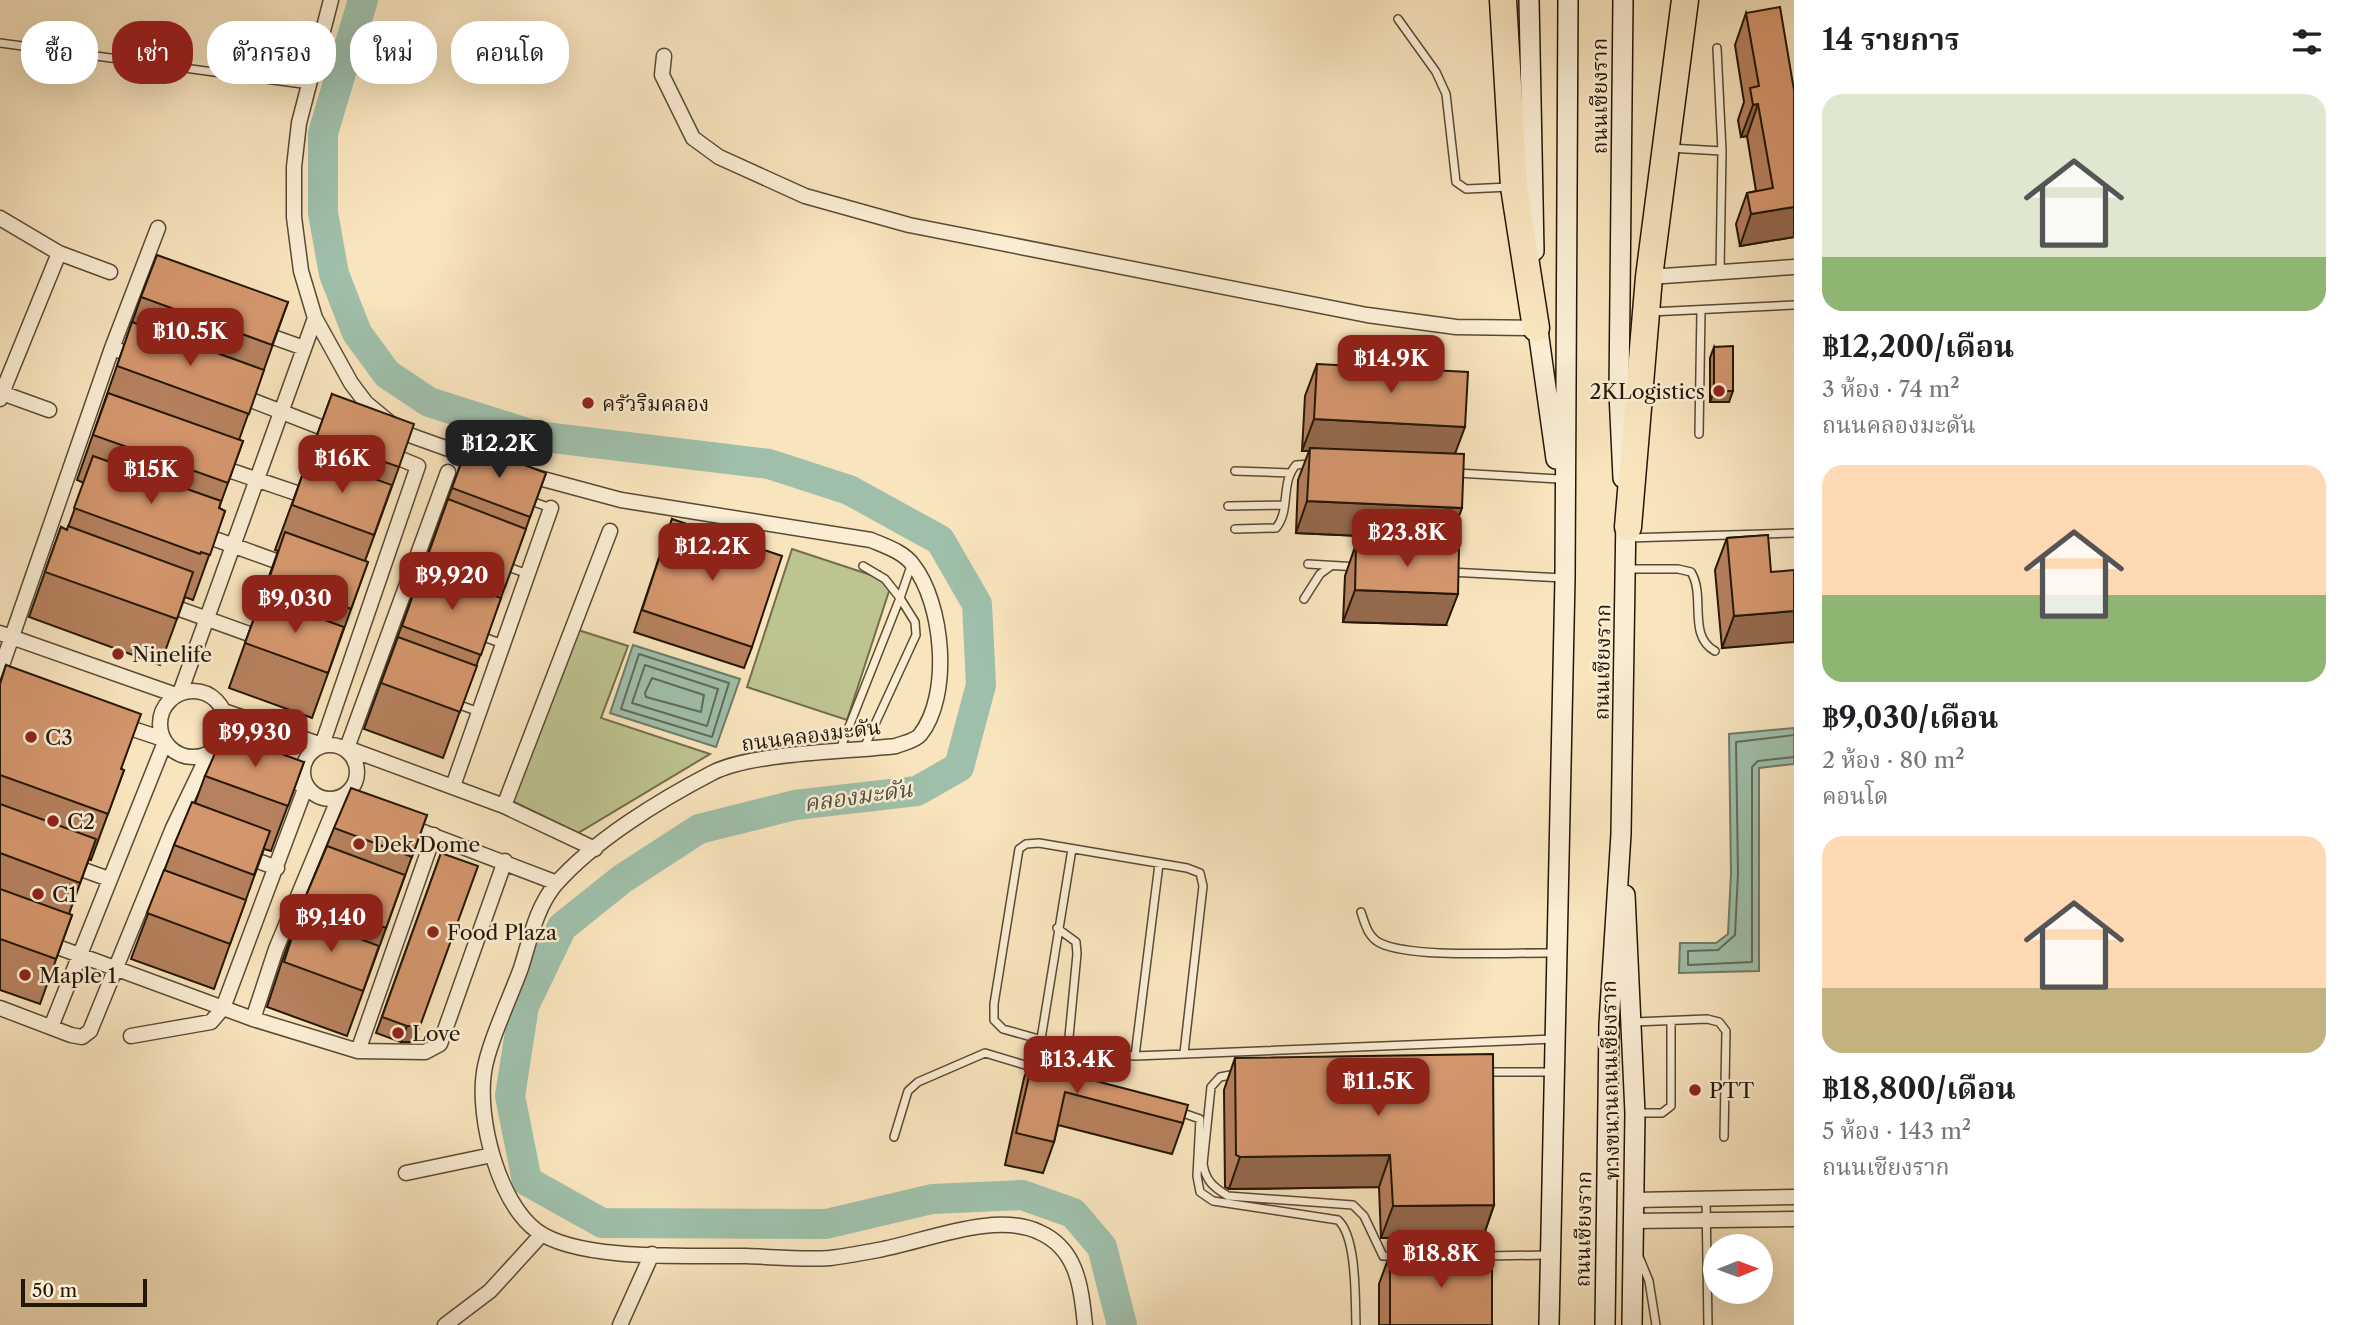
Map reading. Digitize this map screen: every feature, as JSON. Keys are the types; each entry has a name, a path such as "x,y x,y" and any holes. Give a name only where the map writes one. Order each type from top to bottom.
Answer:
{"highway":[{"path":"1503,0 1514,187 1536,328"},
{"path":"1627,532 1649,277 1685,0"}],"main road":[{"path":"1529,0 1536,328 1559,479 1566,507"},
{"name":"ถนนเชียงราก","path":"1549,1325 1565,578 1568,0"},
{"name":"ถนนเชียงราก","path":"1605,1325 1609,1024 1621,834 1627,532 1619,393 1623,0"},
{"name":"ทางขนานถนนเชียงราก","path":"1621,834 1633,1022 1635,1113 1632,1325"}],"street":[{"path":"326,21 331,0"},
{"path":"664,56 662,75 693,138 719,157 805,196 909,225 1367,315 1455,327 1536,328"},
{"path":"310,85 299,123 294,217 301,271 315,318 359,393 401,432 501,467 621,500 871,540 912,563"},
{"path":"0,218 59,253 110,272"},
{"path":"0,671 6,635 45,559 95,422 112,348 142,291 158,228"},
{"path":"49,410 1,396 59,253"},
{"path":"1649,277 1794,267"},
{"path":"51,1027 164,741 161,715 178,694 315,318"},
{"path":"239,325 304,348"},
{"path":"112,348 151,362"},
{"path":"229,391 418,466 388,525 364,594 340,667 322,745"},
{"path":"205,461 331,505"},
{"path":"347,748 379,675 454,474"},
{"path":"453,786 551,508"},
{"path":"181,527 308,573"},
{"path":"504,806 610,531"},
{"name":"ถนนคลองมะดัน","path":"912,563 923,582 939,633 937,696 918,737 896,746 743,762 715,772 595,849 557,883 539,913 484,1072 486,1123 492,1155 513,1201 534,1228 542,1234 578,1247 652,1254 828,1258 878,1250 985,1226 1017,1224 1040,1232 1061,1245 1080,1284 1085,1325"},
{"path":"155,600 283,646"},
{"path":"6,635 178,694 198,691 208,694 224,711 322,745"},
{"path":"0,1008 82,1037 90,1031 114,970 150,899 226,731 224,711"},
{"path":"100,717 164,741 180,755 198,757 214,754"},
{"path":"131,1037 211,1022 223,1008 244,936 277,868 306,786 305,768 314,751 322,745 332,743 453,786 504,806 595,849"},
{"path":"253,1019 313,882 338,800 347,793 356,767 355,758 347,748"},
{"path":"259,769 306,786 314,795 324,800 338,800 505,861 557,883"},
{"path":"358,1051 373,985 398,914 434,835"},
{"path":"225,848 277,868"},
{"path":"48,857 108,879"},
{"path":"26,936 253,1019 358,1051 425,1052 440,1044 505,861"},
{"path":"406,1173 492,1155"},
{"path":"1634,1200 1794,1197"},
{"path":"1633,1230 1707,1220 1794,1219"},
{"path":"446,1325 491,1291 542,1234"},
{"path":"620,1325 652,1254"}],"lane":[{"path":"1398,19 1437,72 1446,94 1455,183 1466,189 1514,187"},
{"path":"0,43 310,85"},
{"path":"1717,48 1722,151 1720,273"},
{"path":"1665,148 1722,151"},
{"path":"1646,312 1794,305"},
{"path":"1699,435 1701,310"},
{"path":"1235,529 1276,528 1282,521 1290,472 1296,465 1322,465"},
{"path":"1235,471 1290,472"},
{"path":"1441,472 1559,479"},
{"path":"513,495 551,508"},
{"path":"1228,506 1284,506"},
{"path":"1627,532 1794,533"},
{"path":"838,752 912,563"},
{"path":"502,564 528,574"},
{"path":"1308,564 1372,568"},
{"path":"1304,599 1320,574 1332,565"},
{"path":"863,566 885,579 900,598 915,622 916,635 863,750"},
{"path":"1626,569 1678,569 1691,572 1697,581 1700,635 1706,646 1715,651"},
{"path":"1440,572 1565,578"},
{"path":"464,630 503,645"},
{"path":"444,699 479,712"},
{"path":"1184,1053 1203,886 1200,873 1039,843 1026,844 1019,849 1015,859 994,1004 994,1020 1003,1029 1105,1055 1135,1056 1554,1039"},
{"path":"1041,1039 1072,849"},
{"path":"1135,1056 1159,864"},
{"path":"1361,912 1368,933 1378,942 1409,951 1555,953"},
{"path":"1057,928 1076,942 1068,1047"},
{"path":"1633,1022 1707,1019 1719,1022 1726,1031 1724,1137"},
{"path":"1635,1113 1662,1113 1671,1106 1671,1021"},
{"path":"894,1137 908,1091 918,1082 974,1055 985,1053 1050,1072"},
{"path":"1483,1072 1553,1072"},
{"path":"1247,1074 1220,1077 1211,1087 1203,1164 1205,1176 1212,1186 1227,1196 1353,1205 1364,1216 1383,1256 1410,1256"},
{"path":"1167,1108 1200,1119 1197,1176 1200,1192 1213,1201 1338,1220 1346,1227 1354,1270 1356,1325"},
{"path":"1706,1198 1708,1325"},
{"path":"1633,1230 1648,1281 1656,1325"},
{"path":"1475,1256 1549,1255"}],"green space":[{"path":"792,549 892,582 847,720 747,687"},
{"path":"575,629 628,646 601,718 710,754 578,833 510,800"}],"water":[{"path":"633,645 740,679 716,747 610,713"},
{"path":"1794,728 1794,764 1759,768 1759,971 1679,973 1680,943 1716,943 1728,934 1731,873 1729,734"}],"building":[{"path":"1780,7 1794,90 1794,207 1751,214 1747,193 1773,188 1758,104 1753,105 1750,88 1759,86 1746,13"},
{"path":"157,255 288,302 272,345 141,297"},
{"path":"132,322 264,370 249,414 117,366"},
{"path":"1733,346 1733,391 1714,391 1714,347"},
{"path":"1317,364 1468,372 1465,427 1314,419"},
{"path":"108,393 243,441 228,483 93,435"},
{"path":"332,394 414,424 399,467 316,438"},
{"path":"468,444 546,473 530,517 452,488"},
{"path":"1310,448 1464,454 1462,508 1307,501"},
{"path":"93,456 221,501 219,508 225,511 210,555 200,554 74,508"},
{"path":"309,456 392,485 374,535 292,505"},
{"path":"448,499 526,529 505,587 427,558"},
{"path":"672,519 782,556 752,647 642,610"},
{"path":"68,526 193,572 177,619 45,572 61,527 67,530"},
{"path":"285,532 368,562 351,609 269,579"},
{"path":"1768,535 1771,572 1794,570 1794,611 1734,616 1727,538"},
{"path":"1356,544 1459,548 1458,594 1355,590"},
{"path":"422,570 501,598 481,655 402,626"},
{"path":"262,597 344,627 328,673 245,643"},
{"path":"398,637 477,666 460,712 381,683"},
{"path":"6,665 141,714 108,814 0,775 0,684"},
{"path":"224,733 304,762 288,806 205,776"},
{"path":"351,788 427,815 412,857 334,828"},
{"path":"192,802 270,831 254,875 174,845"},
{"path":"0,804 96,839 80,883 0,853"},
{"path":"327,846 405,875 386,928 305,898"},
{"path":"441,853 478,866 420,1026 407,1026 382,1017"},
{"path":"164,870 246,900 230,944 147,913"},
{"path":"0,889 72,915 56,959 0,939"},
{"path":"299,916 379,946 363,991 284,962"},
{"path":"1036,1046 1074,1054 1069,1074 1188,1105 1183,1123 1065,1092 1054,1142 1016,1133"},
{"path":"1493,1054 1494,1205 1393,1206 1390,1155 1236,1155 1235,1058"},
{"path":"1390,1254 1492,1254 1492,1325 1390,1325"}],"waterway":[{"name":"คลองมะดัน","path":"363,0 323,133 323,213 334,274 357,333 387,374 429,402 536,436 769,464 849,490 940,540 977,604 981,685 959,767 917,791 795,805 699,829 622,879 562,927 524,1006 510,1096 527,1181 602,1223 826,1224 932,1199 1022,1195 1073,1213 1102,1247 1122,1325"}],"place":[{"name":"2KLogistics","path":"1719,391"},
{"name":"ครัวริมคลอง","path":"588,403"},
{"name":"Ninelife","path":"118,654"},
{"name":"C3","path":"31,737"},
{"name":"C2","path":"53,821"},
{"name":"Dek Dome","path":"359,844"},
{"name":"C1","path":"38,894"},
{"name":"Food Plaza","path":"433,932"},
{"name":"Maple 1","path":"25,975"},
{"name":"Love","path":"398,1033"},
{"name":"PTT","path":"1695,1090"}]}
